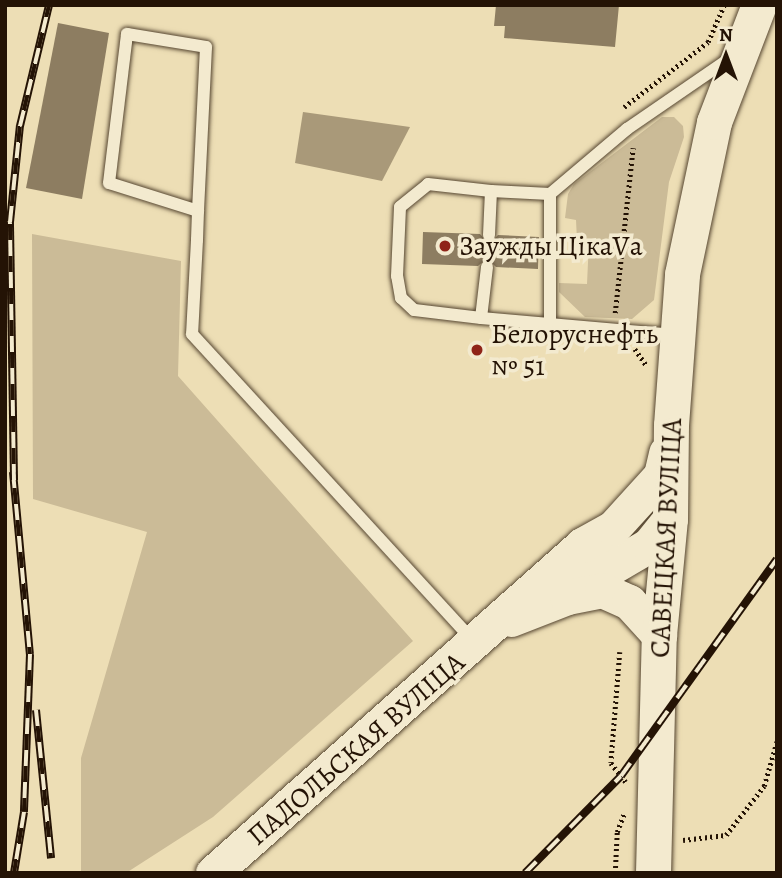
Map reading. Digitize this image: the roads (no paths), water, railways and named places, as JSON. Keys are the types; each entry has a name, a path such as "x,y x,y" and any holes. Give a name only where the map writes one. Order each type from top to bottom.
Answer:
{"main road":[{"name":"САВЕЦКАЯ ВУЛІЦА","path":"653,858 659,635 664,585 660,532 679,335 682,274 695,195 738,53 758,5"},
{"name":"ПАДОЛЬСКАЯ ВУЛІЦА","path":"213,873 487,634 582,545 613,528 661,475 671,425"},
{"path":"582,545 660,532"},
{"path":"544,606 660,532"},
{"name":"ПАДОЛЬСКАЯ ВУЛІЦА","path":"487,634 544,606 602,590 629,602 659,635"}],"lane":[{"path":"198,211 109,183 127,34 206,47 198,211 192,334 487,634"},
{"path":"679,335 550,327 414,310 401,298 397,276 400,207 428,184 550,194 627,130 738,53"},
{"path":"489,235 491,191"},
{"path":"550,194 550,327"},
{"path":"481,318 487,267"}],"railway":[{"path":"14,480 10,222 20,126 49,5"},
{"path":"13,472 30,654 24,812 14,873"},
{"path":"525,873 621,776 777,559"},
{"path":"36,710 51,858"}],"place":[{"name":"Заужды ЦікаVа","path":"445,246"},
{"name":"Белоруснефть № 51","path":"477,350"}]}
